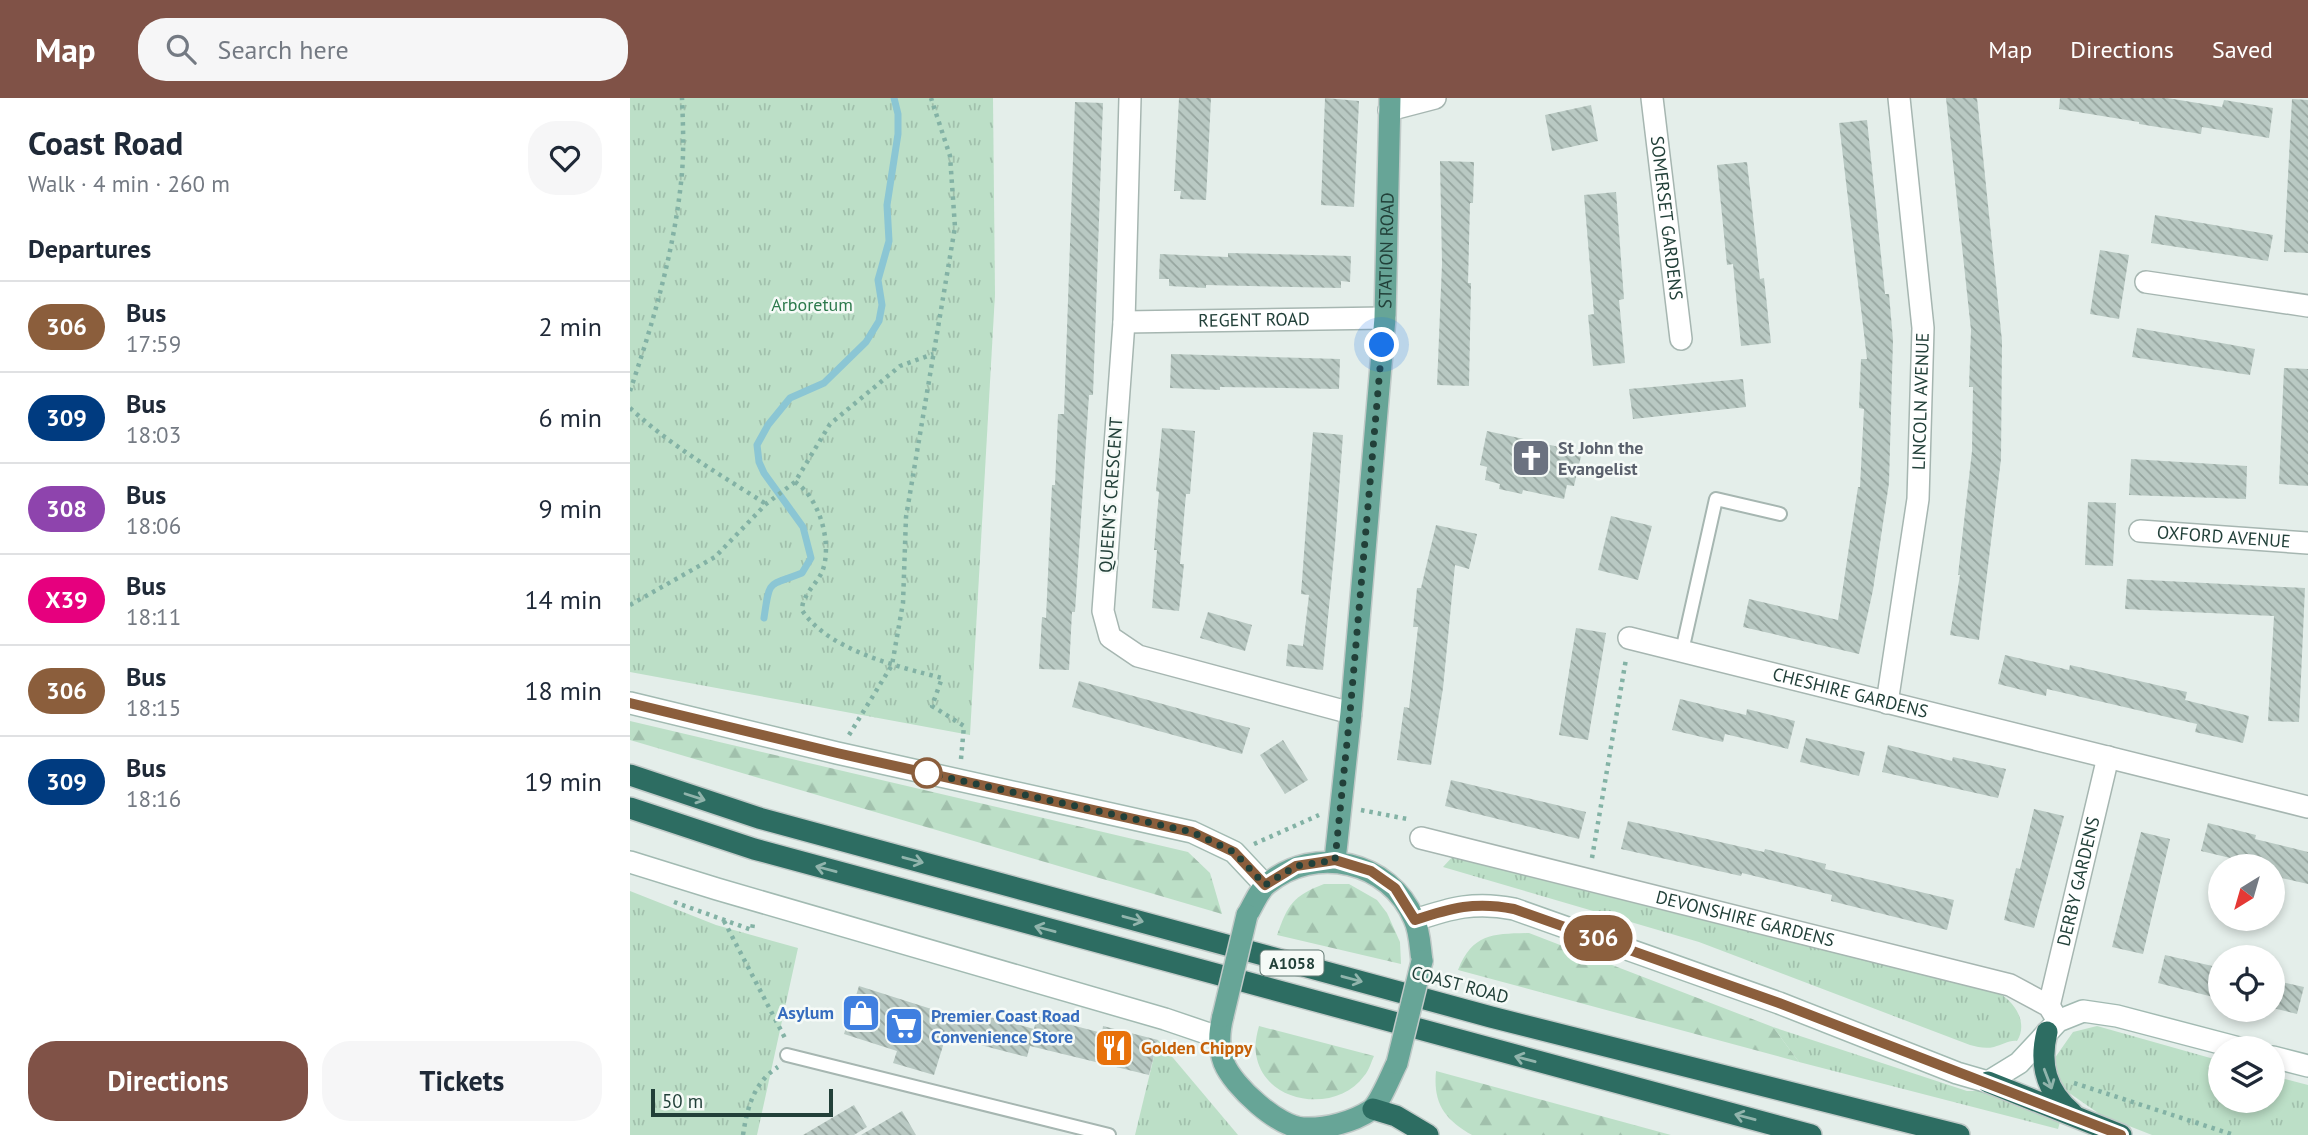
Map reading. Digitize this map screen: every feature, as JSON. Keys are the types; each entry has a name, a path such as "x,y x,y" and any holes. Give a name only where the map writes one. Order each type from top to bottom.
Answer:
{"highway":[{"name":"COAST ROAD","path":"630,775 759,818 1478,1013 1959,1135"},
{"name":"A1058","path":"630,808 754,849 1811,1135"},
{"path":"2051,1020 2043,1048 2046,1078 2056,1096 2077,1116"},
{"path":"1987,1082 2121,1135"},
{"path":"1373,1109 1396,1116 1427,1135"}],"main road":[{"name":"STATION ROAD","path":"1335,860 1385,318 1390,104"},
{"path":"1335,860 1371,871 1395,888 1415,920 1422,961 1396,1063 1373,1109 1344,1123 1301,1132 1268,1113 1234,1081 1224,1063 1218,1037 1247,915 1265,885 1296,866 1335,860"}],"street":[{"name":"QUEEN'S CRESCENT","path":"1130,98 1124,322 1103,611 1110,637 1138,656 1350,713"},
{"path":"1390,104 1435,98"},
{"name":"SOMERSET GARDENS","path":"1652,98 1681,339"},
{"name":"LINCOLN AVENUE","path":"1888,703 1917,499 1923,328 1899,98"},
{"path":"2146,282 2308,306"},
{"name":"REGENT ROAD","path":"1124,322 1385,318"},
{"name":"OXFORD AVENUE","path":"2140,531 2308,543"},
{"name":"CHESHIRE GARDENS","path":"1629,638 2308,807"},
{"path":"630,703 837,753 1192,832 1234,852 1265,885"},
{"name":"DERBY GARDENS","path":"2051,1020 2108,757"},
{"name":"DEVONSHIRE GARDENS","path":"1421,838 2010,985 2051,1020"},
{"path":"630,862 1165,1019 1218,1037"},
{"path":"1415,920 1466,905 1496,905 1514,909 1779,1003 1957,1073 1987,1082 2019,1063 2051,1020 2075,1012 2091,1011 2208,1040"},
{"path":"2285,1060 2308,1066"}],"lane":[{"path":"1682,651 1716,499 1780,514"},
{"path":"787,1055 1110,1135"}],"path":[{"path":"630,391 666,273 674,230 682,171 682,98"},
{"path":"837,753 892,665 903,603 906,516 955,227 950,156 931,98"},
{"path":"630,605 715,557 766,504 795,482 830,424 900,366 934,354"},
{"path":"630,408 688,454 766,504"},
{"path":"795,482 808,493 818,513 827,551 823,569 805,598 802,610 812,624 854,650 892,665 942,678 932,706 964,726 958,780"},
{"path":"1588,879 1629,638"},
{"path":"664,898 724,921 785,1036 787,1055 767,1074 754,1094 748,1108 743,1135"},
{"path":"2061,1079 2234,1135"}],"green space":[{"name":"Arboretum","path":"630,98 993,98 995,294 970,735 630,672"},
{"path":"630,721 1188,852 1210,873 1222,914 630,740"},
{"path":"1455,854 2000,994 2011,1003 2019,1015 2020,1034 2017,1041 1994,1047 1970,1045 1699,942 1443,867"},
{"path":"1324,884 1349,884 1377,900 1387,913 1400,942 1401,964 1277,935 1293,902"},
{"path":"630,891 716,925 798,948 757,1135 630,1135"},
{"path":"1529,933 1773,1027 1799,1062 1458,970 1470,949 1478,942 1495,935"},
{"path":"1259,1026 1374,1056 1366,1074 1352,1088 1322,1099 1305,1099 1275,1086 1264,1074 1256,1050"},
{"path":"2097,1026 2208,1057 2208,1113 2285,1113 2285,1079 2308,1085 2308,1135 2152,1135 2101,1115 2062,1088 2052,1062 2073,1032"},
{"path":"1773,1027 1967,1091 1990,1091 2060,1122 2058,1129 1799,1062"},
{"path":"1158,1040 1238,1135 1135,1135"},
{"path":"1436,1071 1671,1135 1472,1135 1454,1123 1442,1109 1436,1092"}],"building":[{"path":"1179,98 1211,98 1206,200 1180,199 1181,191 1174,191"},
{"path":"1325,98 1359,101 1354,207 1321,205"},
{"path":"1946,98 1977,98 2002,341 2001,459 1979,640 1950,635 1960,575 1972,451 1973,387 1969,387 1971,330"},
{"path":"2060,98 2167,98 2222,107 2224,100 2273,108 2269,138 2202,127 2201,134 2059,109"},
{"path":"2292,99 2308,100 2308,253 2284,252"},
{"path":"1075,102 1103,103 1093,395 1089,395 1069,670 1039,669 1042,617 1046,618 1058,414 1064,414"},
{"path":"1591,105 1598,141 1552,151 1545,115"},
{"path":"1867,120 1885,294 1889,294 1893,340 1889,483 1873,590 1859,654 1743,627 1749,599 1838,620 1860,487 1864,409 1859,408 1861,359 1867,359 1839,123"},
{"path":"1440,161 1474,162 1468,283 1471,283 1469,386 1437,385 1442,264"},
{"path":"1747,162 1760,279 1764,278 1771,343 1741,346 1733,264 1727,265 1717,165"},
{"path":"1616,192 1624,299 1619,300 1625,363 1593,366 1588,315 1594,314 1584,195"},
{"path":"2155,215 2273,235 2268,261 2151,243"},
{"path":"2100,250 2129,255 2119,319 2090,314"},
{"path":"1228,253 1351,256 1350,282 1341,281 1341,288 1206,285 1206,288 1169,286 1169,279 1159,279 1160,254 1228,257"},
{"path":"2137,328 2255,349 2250,375 2132,357"},
{"path":"1171,354 1340,359 1339,389 1170,388"},
{"path":"2284,368 2308,369 2308,486 2279,484"},
{"path":"1743,379 1746,407 1633,419 1629,389"},
{"path":"1162,428 1195,431 1190,494 1186,494 1180,564 1184,564 1179,611 1152,608 1159,492 1156,491"},
{"name":"St John the Evangelist","path":"1487,431 1582,452 1574,486 1567,485 1564,499 1523,490 1522,494 1499,489 1500,484 1485,480 1487,467 1480,465"},
{"path":"1313,432 1343,435 1323,670 1286,666 1288,644 1303,646 1309,595 1301,594"},
{"path":"2131,459 2247,466 2246,499 2129,495"},
{"path":"2088,502 2116,503 2113,566 2085,565"},
{"path":"1611,516 1652,526 1638,580 1598,570"},
{"path":"1436,525 1477,534 1469,569 1455,565 1443,688 1431,765 1397,760 1404,707 1409,708 1418,627 1413,627 1417,588 1421,588"},
{"path":"2127,579 2305,588 2299,722 2268,721 2274,616 2125,609"},
{"path":"1208,612 1252,625 1245,651 1200,638"},
{"path":"1576,628 1606,633 1588,740 1559,735"},
{"path":"2005,655 2069,670 2070,665 2187,692 2185,700 2249,716 2243,743 2195,732 2197,724 2047,689 2046,696 1998,684"},
{"path":"1079,681 1250,728 1242,754 1072,707"},
{"path":"1680,699 1746,715 1747,709 1795,721 1788,749 1725,734 1723,742 1672,730"},
{"path":"1806,738 1865,752 1859,776 1800,762"},
{"path":"1283,740 1308,780 1285,794 1260,755"},
{"path":"1888,745 1952,761 1953,757 2006,769 1998,798 1882,772"},
{"path":"1451,780 1586,812 1579,839 1445,806"},
{"path":"2034,809 2064,816 2034,928 2004,920 2016,868 2020,869"},
{"path":"1628,821 1764,852 1765,849 1826,864 1825,869 1954,900 1947,930 1831,901 1832,895 1742,873 1741,876 1621,849"},
{"path":"2208,823 2256,835 2255,839 2308,852 2308,884 2286,879 2286,854 2214,854 2201,851"},
{"path":"2141,832 2170,839 2143,954 2112,947"},
{"path":"2165,955 2208,965 2208,996 2158,983"},
{"path":"2285,983 2304,987 2297,1014 2285,1011"},
{"path":"859,986 966,1020 968,1011 1034,1029 1037,1016 1102,1033 1103,1026 1158,1040 1149,1075 1030,1046 1027,1057 946,1036 934,1075 893,1063 897,1051 844,1034"},
{"path":"854,1105 867,1127 854,1135 803,1135"},
{"path":"902,1111 916,1135 861,1135"}],"waterway":[{"path":"764,618 772,586 802,573 811,558 803,527 764,473 759,462 757,445 768,425 790,398 824,383 866,342 879,321 882,305 878,280 889,241 887,205 898,134 898,114 894,98"}],"bus line":[{"name":"306","path":"630,703 837,753 1192,832 1234,852 1265,885 1296,866 1335,860 1371,871 1395,888 1415,920 1476,904 1514,909 1779,1003 2121,1135"}],"place":[{"name":"St John the Evangelist","path":"1531,458"},
{"name":"Asylum","path":"861,1013"},
{"name":"Premier Coast Road Convenience Store","path":"904,1026"},
{"name":"Golden Chippy","path":"1114,1048"}],"route":[{"path":"927,773 1192,832 1234,852 1265,885 1296,866 1335,860 1382,345"}]}
